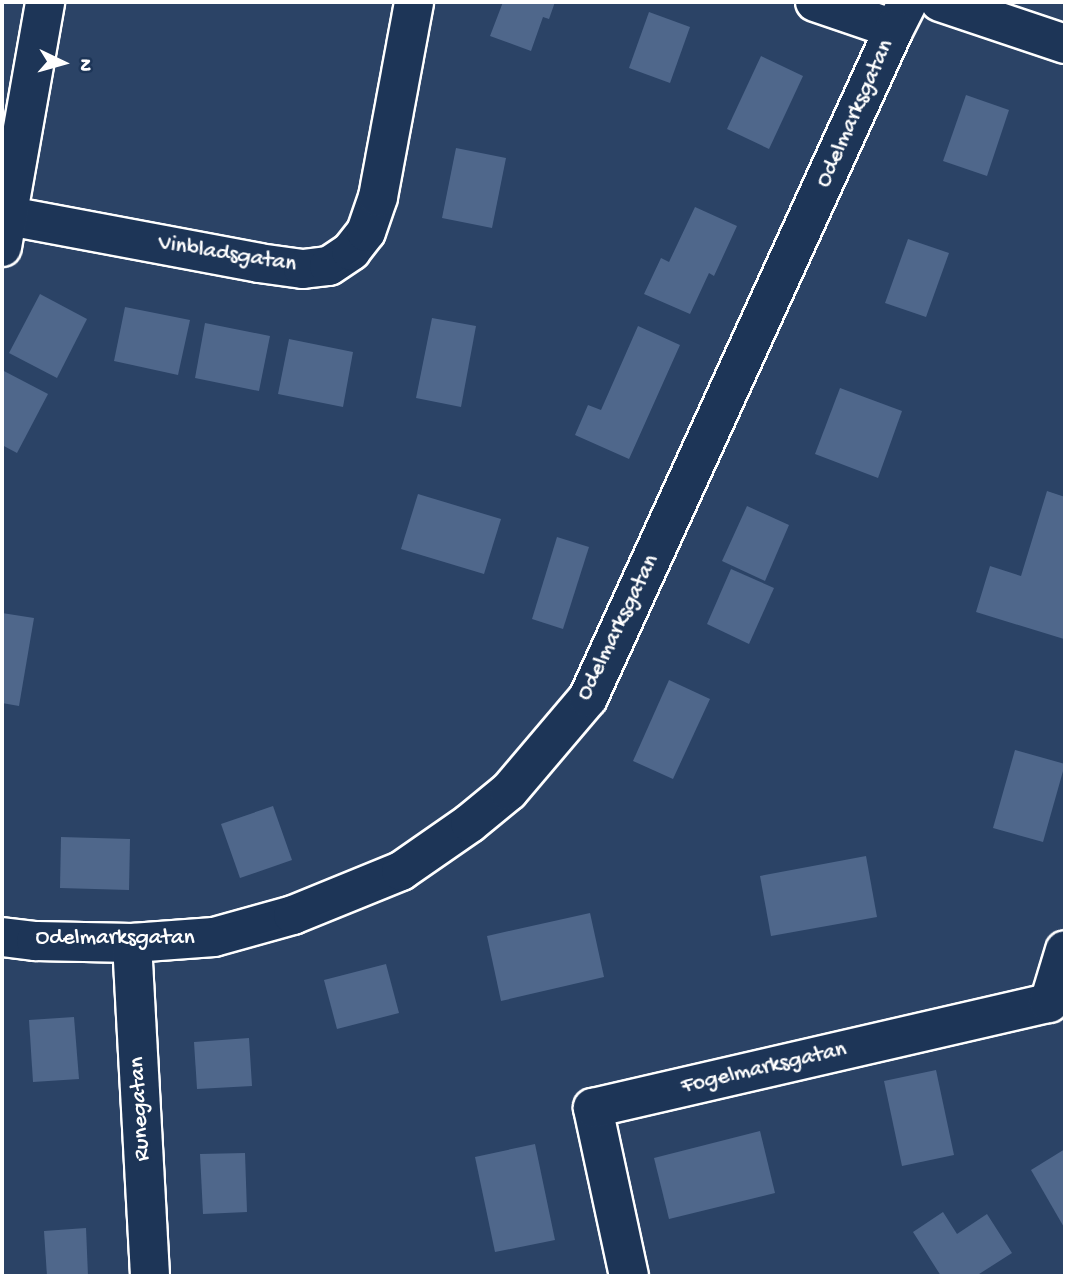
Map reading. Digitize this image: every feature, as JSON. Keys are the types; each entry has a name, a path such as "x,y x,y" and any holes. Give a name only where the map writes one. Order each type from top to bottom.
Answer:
{"street":[{"path":"5,232 45,2"},
{"name":"Vinbladsgatan","path":"5,232 303,269 329,266 351,251 366,232 378,197 414,2"},
{"path":"816,2 901,15"},
{"path":"940,2 1065,44"},
{"name":"Odelmarksgatan","path":"2,937 36,941 132,943 214,937 293,915 401,871 470,823 509,791 589,698 901,15"},
{"name":"Runegatan","path":"132,943 150,1276"},
{"name":"Fogelmarksgatan","path":"629,1276 593,1108 1049,1003 1065,950"}],"building":[{"path":"503,2 555,2 549,19 543,17 531,51 490,36"},
{"path":"649,12 690,27 670,83 629,68"},
{"path":"761,56 803,76 769,149 727,129"},
{"path":"966,95 1009,110 987,176 943,161"},
{"path":"456,148 506,158 492,228 442,218"},
{"path":"695,207 737,226 714,276 709,273 690,314 644,294 661,258 669,262"},
{"path":"908,239 949,253 926,317 885,303"},
{"path":"40,294 87,319 57,378 9,353"},
{"path":"125,307 190,320 178,375 114,361"},
{"path":"432,318 476,326 461,407 416,398"},
{"path":"205,323 270,336 259,391 195,378"},
{"path":"638,326 680,345 629,459 575,435 588,405 601,410"},
{"path":"289,339 353,352 343,407 278,394"},
{"path":"2,370 48,394 17,453 2,445"},
{"path":"840,388 902,411 878,478 815,454"},
{"path":"1047,491 1065,497 1064,639 976,612 990,566 1021,576"},
{"path":"418,494 501,519 484,574 401,549"},
{"path":"747,506 789,525 765,581 722,561"},
{"path":"557,537 589,547 563,629 532,619"},
{"path":"731,569 774,588 749,644 707,624"},
{"path":"2,613 34,618 19,706 2,703"},
{"path":"669,680 710,699 673,779 633,761"},
{"path":"1015,750 1065,764 1043,842 993,828"},
{"path":"273,806 292,860 240,878 221,824"},
{"path":"61,837 130,839 129,890 60,888"},
{"path":"866,856 877,917 771,936 760,876"},
{"path":"590,913 604,977 501,1001 487,936"},
{"path":"386,964 399,1013 337,1029 324,980"},
{"path":"74,1017 79,1079 33,1082 29,1020"},
{"path":"249,1038 252,1086 197,1089 194,1042"},
{"path":"936,1070 954,1155 902,1166 884,1081"},
{"path":"760,1131 775,1193 669,1219 654,1158"},
{"path":"535,1144 555,1240 495,1252 475,1157"},
{"path":"1065,1149 1065,1229 1031,1170"},
{"path":"245,1153 247,1212 203,1214 200,1154"},
{"path":"943,1212 957,1234 987,1214 1012,1253 976,1276 941,1276 913,1232"},
{"path":"86,1228 88,1276 47,1276 44,1231"}]}
